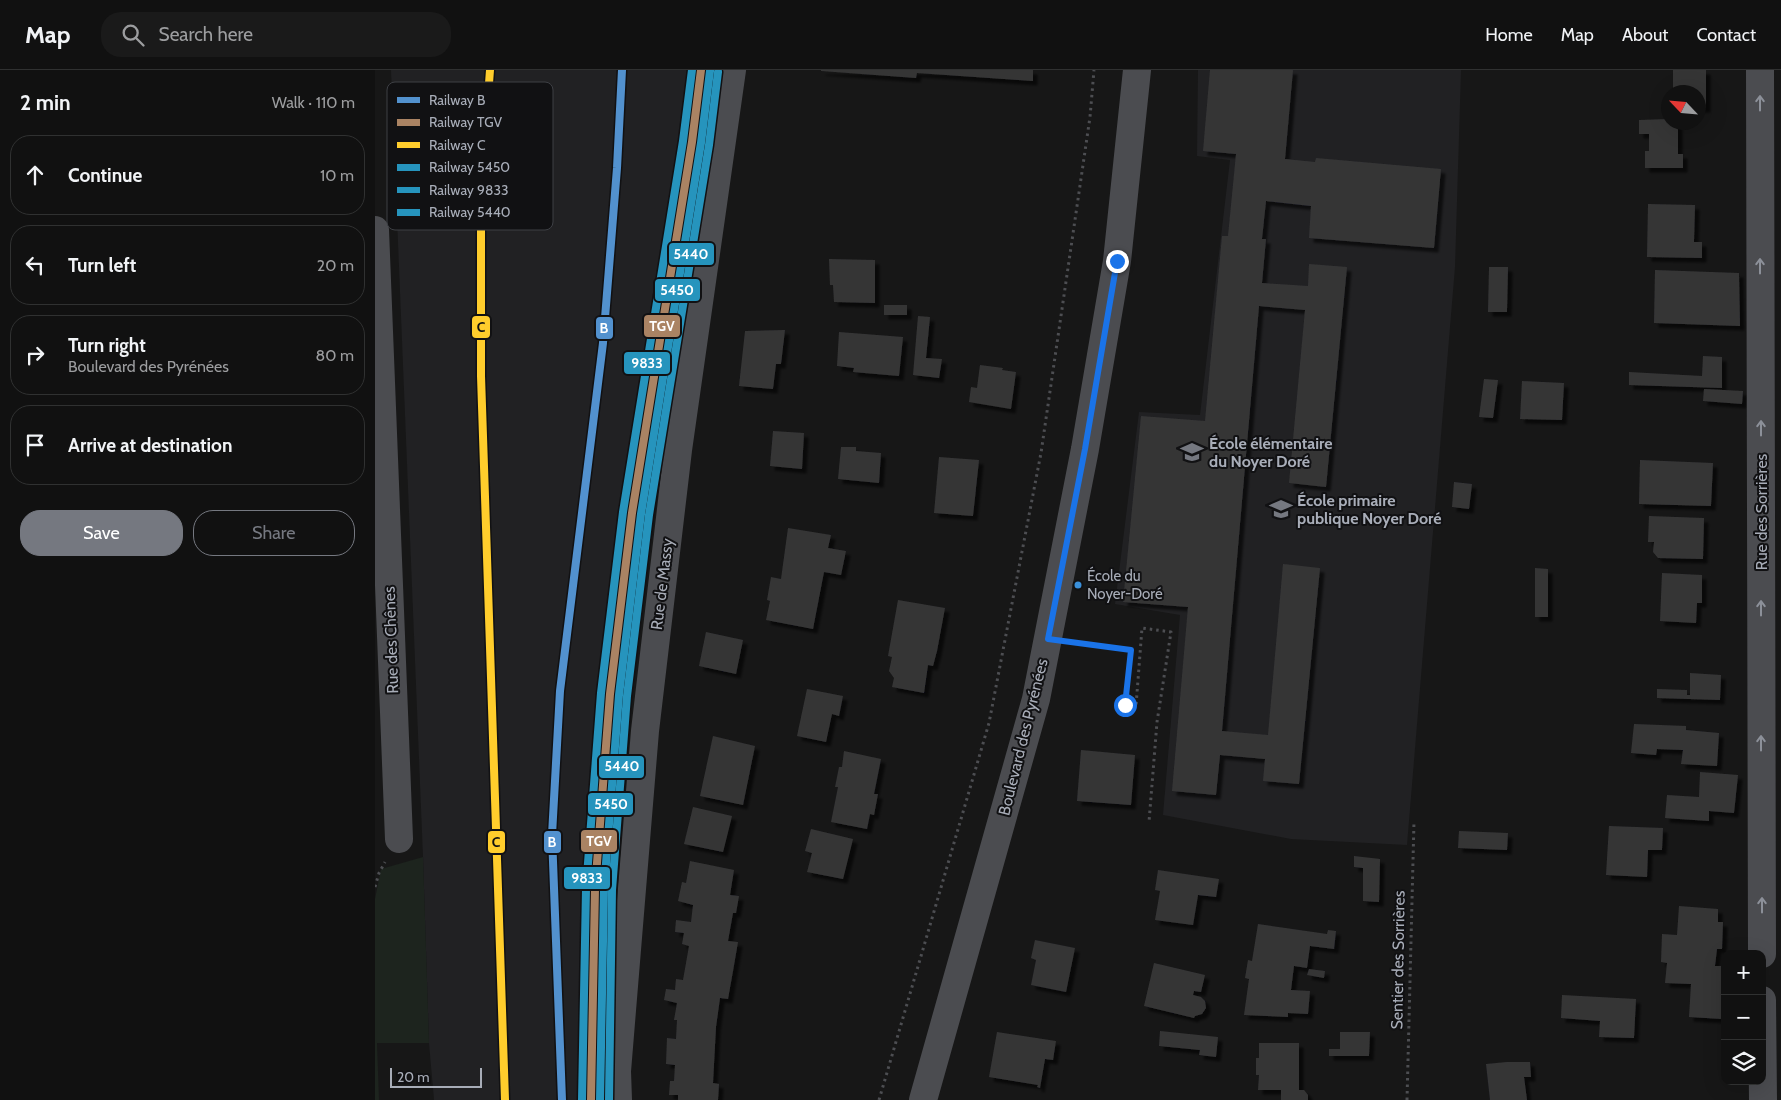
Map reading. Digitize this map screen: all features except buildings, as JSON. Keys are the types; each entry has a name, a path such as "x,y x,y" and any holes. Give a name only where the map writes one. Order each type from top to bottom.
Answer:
{"street":[{"name":"Rue de Massy","path":"618,1100 617,1071 645,731 678,450 732,70"},
{"name":"Boulevard des Pyrénées","path":"923,1100 1036,700 1085,449 1117,261 1137,70"},
{"name":"Rue des Sorrières","path":"1760,70 1771,657 1762,950"},
{"name":"Rue des Chênes","path":"375,230 378,378 399,839"},
{"path":"1762,1040 1763,1100"}],"path":[{"path":"879,1100 989,723 1041,453 1090,117 1094,70"},
{"path":"1048,639 1131,650 1125,705 1136,706 1143,628 1171,632 1157,722 1149,822"},
{"name":"Sentier des Sorrières","path":"1407,1100 1414,822"}],"shaded area":[{"path":"391,70 722,70 696,253 666,426 635,647 626,741 616,900 613,1100 434,1100 429,1043 398,230 553,230 553,82 391,82"},
{"name":"École primaire publique Noyer Doré","path":"1198,70 1461,70 1455,267 1407,845 1291,839 1163,815 1180,615 1115,604 1139,412 1200,415 1230,160 1197,156"},
{"path":"423,857 429,1043 377,1043 379,1100 375,1100 375,899 381,869"}],"rail line":[{"name":"C","path":"489,82 490,70"},
{"name":"B","path":"562,1100 552,835 560,691 603,343 617,168 622,70"},
{"name":"9833","path":"582,1100 586,889 601,693 623,512 683,141 692,70"},
{"name":"TGV","path":"591,1100 595,889 610,694 632,513 692,142 701,70"},
{"name":"5450","path":"600,1100 604,889 619,695 641,514 701,143 710,71"},
{"name":"5440","path":"609,1100 612,890 627,696 649,515 709,145 718,72"},
{"name":"C","path":"481,230 481,376 505,1100"}],"place":[{"name":"École élémentaire du Noyer Doré","path":"1192,452"},
{"name":"École primaire publique Noyer Doré","path":"1281,509"},
{"name":"École du Noyer-Doré","path":"1078,585"}],"route":[{"path":"1117,261 1085,449 1048,639 1131,650 1125,705"}]}
